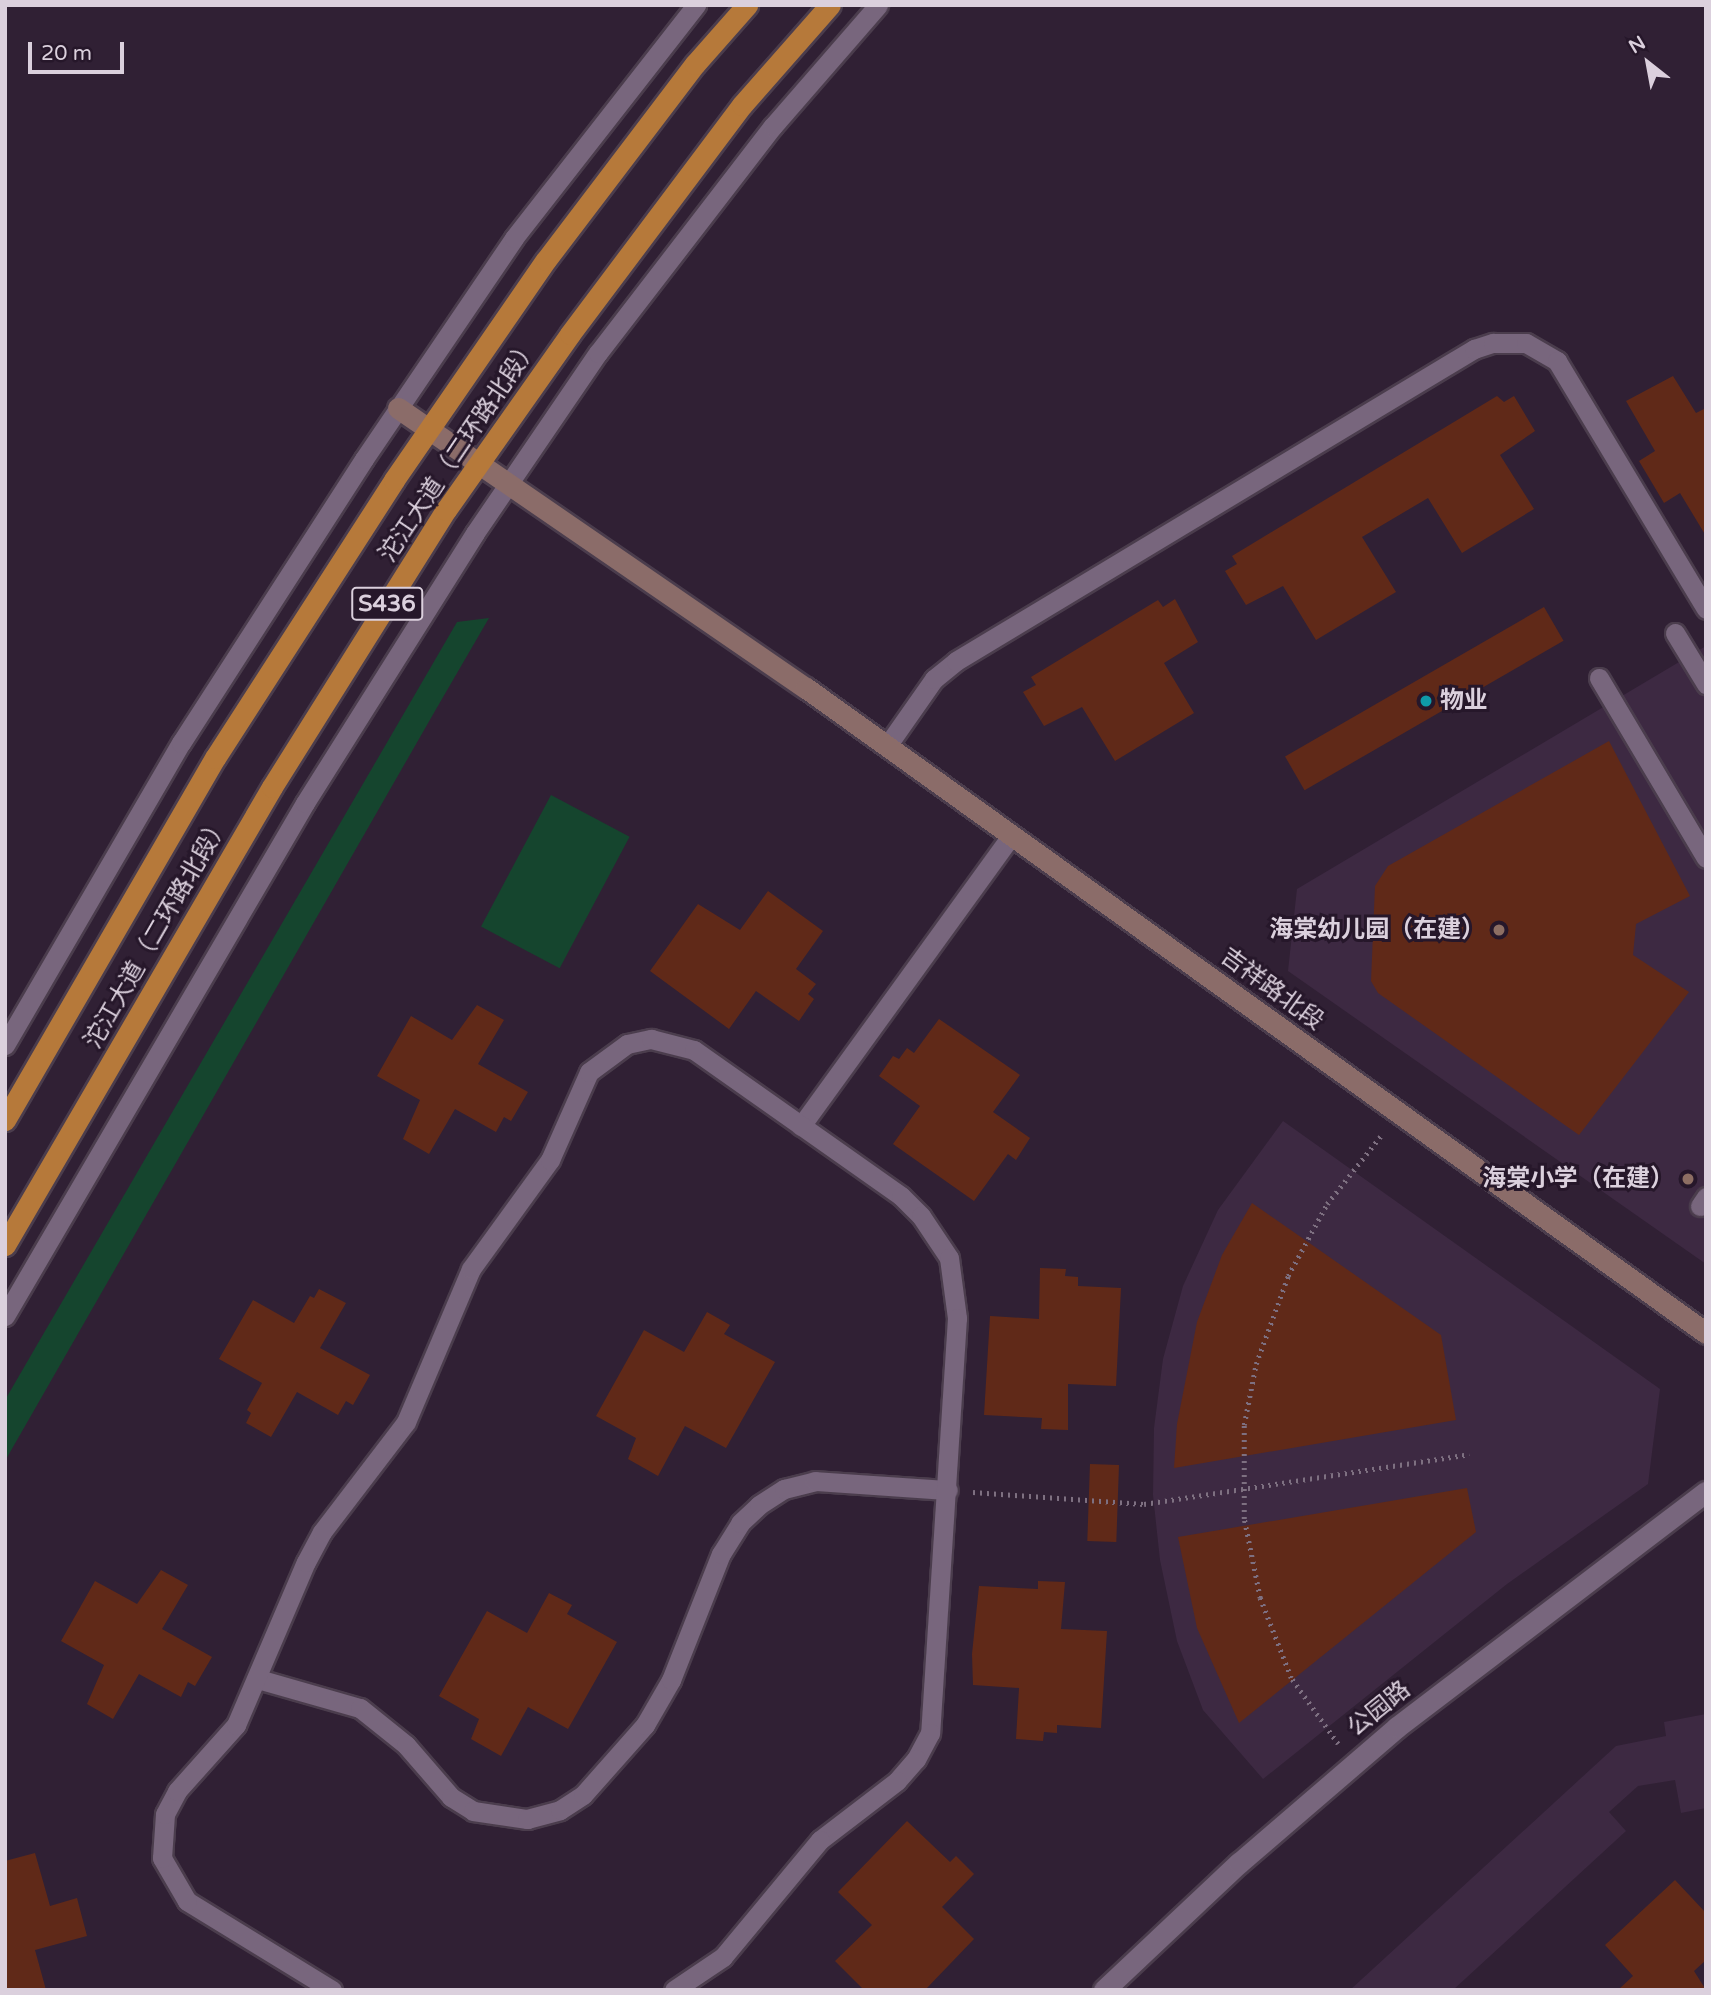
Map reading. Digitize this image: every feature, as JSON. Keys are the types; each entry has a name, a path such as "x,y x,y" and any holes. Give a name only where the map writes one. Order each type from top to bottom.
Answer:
{"highway":[{"name":"沱江大道（二环路北段）","path":"5,1120 215,758 429,429 546,260 695,64 747,5"},
{"name":"沱江大道（二环路北段）","path":"5,1245 272,788 478,464 742,105 830,5"}],"street":[{"name":"吉祥路北段","path":"398,408 806,688 1706,1333"},
{"name":"公园路","path":"1111,1987 1278,1828 1397,1727 1706,1492"}],"lane":[{"path":"5,1045 181,743 398,408 513,238 696,5"},
{"path":"5,1316 305,803 509,484 598,353 765,136 878,5"},
{"path":"887,746 933,679 956,661 1474,349 1493,343 1526,343 1556,361 1706,609"},
{"path":"1675,633 1706,684"},
{"path":"1599,678 1706,858"},
{"path":"801,1126 1011,836"},
{"path":"332,1990 187,1901 162,1858 165,1814 177,1791 236,1725 306,1562 322,1532 406,1422 471,1269 550,1160 589,1072 627,1044 672,1041 694,1050 901,1196 921,1216 949,1258 957,1318 935,1702 930,1733 916,1759 897,1781 820,1840 723,1957 674,1990"},
{"path":"258,1679 360,1708 399,1738 451,1797 473,1811 527,1819 560,1810 583,1795 645,1725 671,1680 721,1554 740,1523 758,1506 784,1489 815,1481 947,1490"}],"path":[{"path":"1346,1755 1310,1708 1279,1654 1248,1549 1242,1489 1249,1394 1275,1305 1327,1204 1399,1113"},
{"path":"947,1490 1144,1504 1469,1454"}],"shaded area":[{"name":"海棠幼儿园（在建）","path":"1706,646 1706,1264 1288,971 1297,889"},
{"path":"1283,1121 1660,1389 1648,1484 1507,1584 1263,1779 1203,1710 1177,1641 1160,1560 1153,1495 1154,1428 1163,1359 1183,1286 1218,1210"},
{"path":"1706,1714 1706,1808 1681,1813 1675,1780 1638,1786 1609,1812 1626,1831 1453,1990 1350,1990 1616,1746 1666,1736 1664,1722"}],"green space":[{"path":"489,618 5,1461 5,1400 457,622"},
{"path":"551,795 630,837 560,968 481,927"}],"building":[{"path":"1673,376 1696,413 1706,408 1706,536 1680,493 1664,503 1639,461 1655,451 1626,401"},
{"path":"1497,396 1504,402 1514,396 1535,431 1500,455 1534,509 1462,553 1428,498 1362,537 1396,592 1316,640 1283,586 1246,605 1225,571 1237,564 1232,556"},
{"path":"1175,599 1198,642 1164,663 1194,713 1115,761 1082,707 1044,726 1023,692 1036,685 1031,677 1158,600 1163,607"},
{"name":"物业","path":"1544,607 1564,641 1305,790 1285,756"},
{"path":"1609,741 1690,896 1636,924 1633,955 1689,992 1579,1135 1378,993 1371,981 1375,886 1388,866"},
{"path":"768,891 823,931 796,969 816,984 808,994 814,999 799,1021 756,991 729,1029 650,971 698,904 740,930"},
{"path":"477,1005 504,1020 478,1064 528,1092 511,1121 504,1117 496,1132 455,1109 429,1154 403,1139 420,1100 377,1076 411,1016 452,1040"},
{"path":"939,1019 1020,1075 993,1112 1030,1138 1016,1160 1008,1154 974,1201 893,1144 920,1106 879,1076 893,1056 899,1059 907,1048 914,1053"},
{"path":"1252,1203 1441,1335 1456,1420 1174,1468 1177,1424 1197,1322 1222,1255"},
{"path":"1040,1268 1066,1269 1065,1276 1078,1277 1078,1286 1121,1288 1116,1386 1068,1384 1068,1430 1041,1429 1042,1418 984,1415 990,1316 1039,1319"},
{"path":"319,1289 346,1303 320,1348 370,1375 353,1405 346,1401 338,1415 297,1392 271,1437 246,1423 251,1413 247,1410 262,1383 219,1359 253,1300 294,1323 310,1296 314,1298"},
{"path":"707,1312 730,1325 724,1334 775,1362 726,1448 685,1426 658,1476 628,1459 636,1438 596,1416 644,1330 684,1352"},
{"path":"1090,1464 1119,1465 1116,1542 1087,1541"},
{"path":"1467,1488 1476,1532 1239,1723 1197,1628 1178,1537"},
{"path":"161,1570 188,1585 162,1629 212,1657 195,1686 188,1682 181,1697 139,1674 113,1719 87,1704 104,1665 61,1641 95,1581 137,1604"},
{"path":"1038,1581 1065,1582 1061,1629 1107,1631 1101,1728 1057,1725 1057,1733 1044,1732 1043,1741 1016,1739 1019,1688 973,1685 972,1654 979,1586 1038,1589"},
{"path":"549,1593 572,1605 567,1614 617,1642 568,1729 528,1707 501,1756 471,1739 479,1719 439,1696 487,1611 527,1633"},
{"path":"907,1821 950,1862 956,1856 974,1874 942,1907 974,1939 925,1990 864,1990 835,1961 872,1925 838,1892"},
{"path":"35,1853 50,1906 77,1898 87,1936 35,1950 46,1990 5,1990 5,1861"},
{"path":"1675,1880 1706,1913 1706,1960 1694,1971 1706,1990 1618,1990 1633,1976 1605,1945"}],"place":[{"name":"物业","path":"1426,701"},
{"name":"海棠幼儿园（在建）","path":"1499,930"},
{"name":"海棠小学（在建）","path":"1688,1179"}]}
